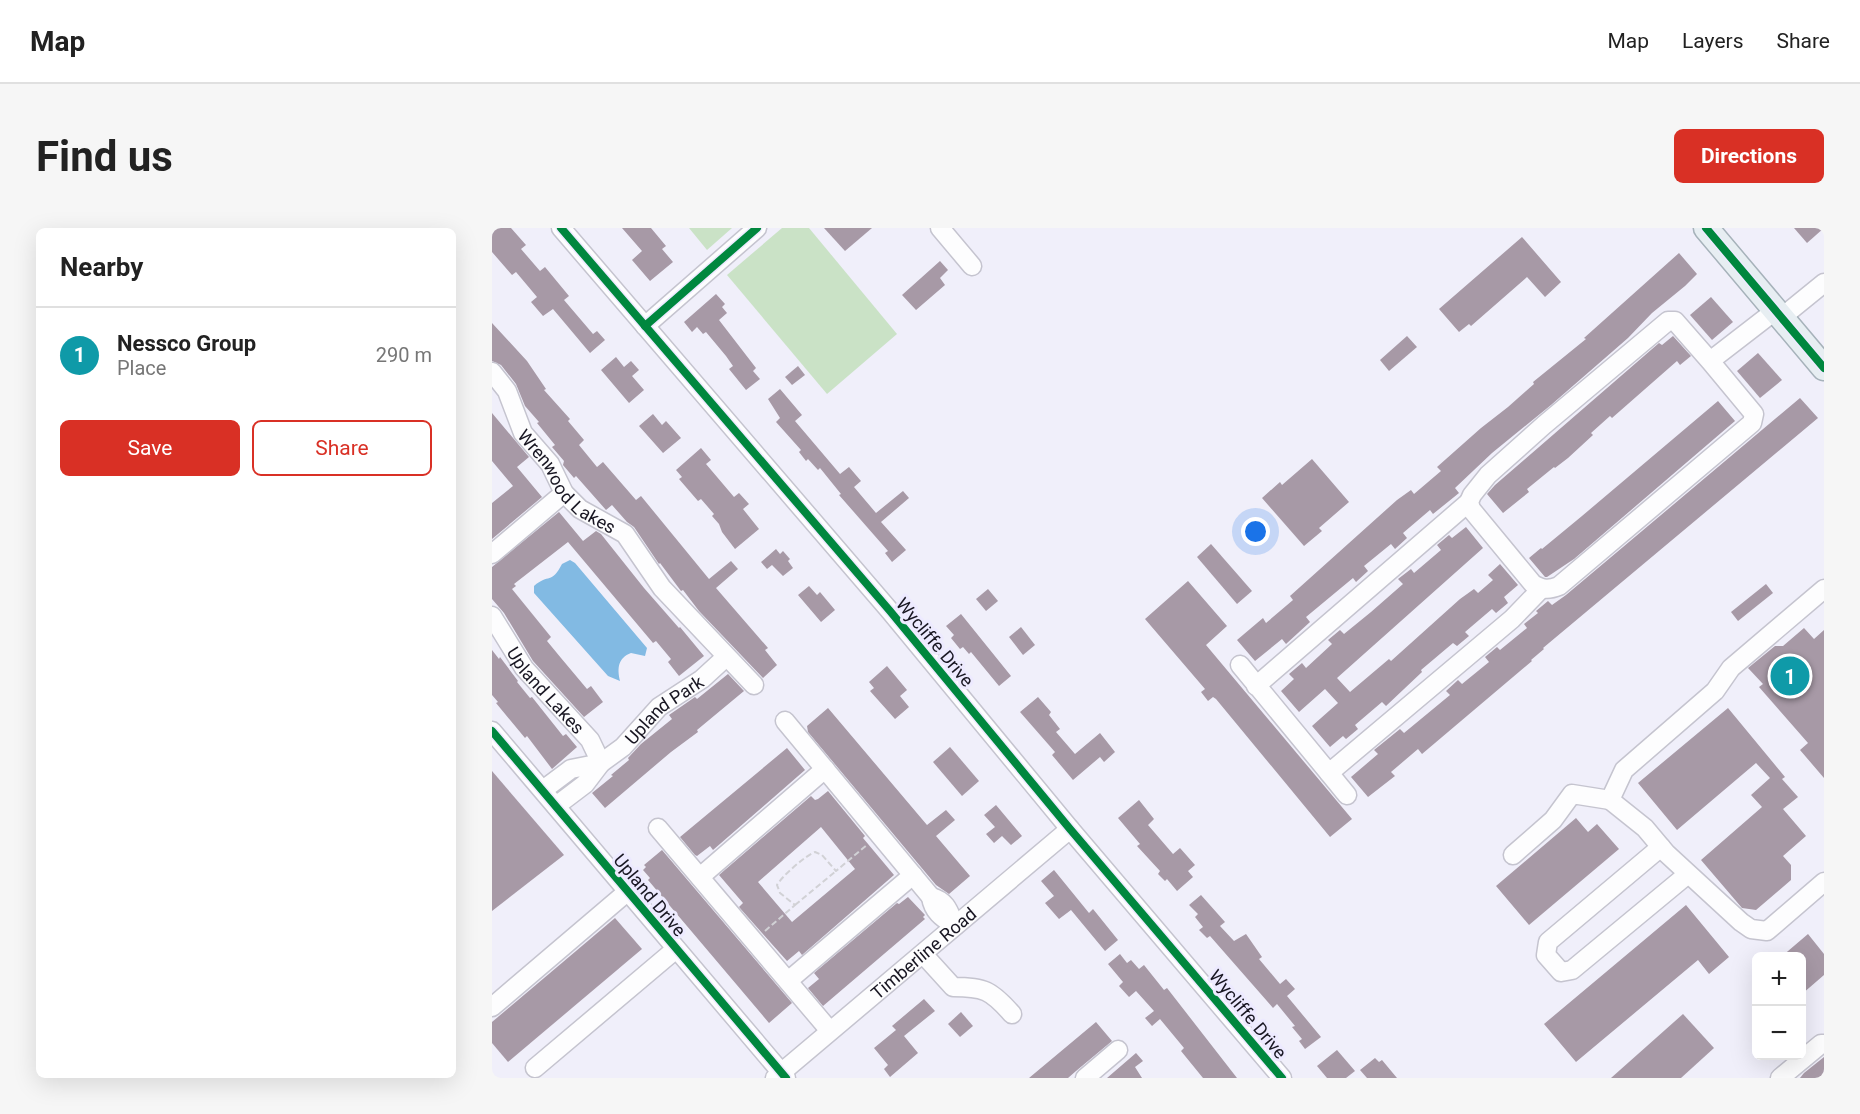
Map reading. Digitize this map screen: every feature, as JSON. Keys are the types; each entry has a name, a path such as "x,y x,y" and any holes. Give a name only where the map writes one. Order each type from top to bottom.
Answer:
{"main road":[{"path":"1706,228 1824,368"}],"street":[{"name":"Wycliffe Drive","path":"561,228 890,611 1070,829 1282,1078"},
{"path":"645,326 757,228"},
{"path":"940,228 972,266"},
{"path":"1710,361 1824,283"},
{"path":"1256,686 1469,502 1488,475 1544,425 1668,321 1675,321 1754,414 1752,423 1559,586 1551,590 1541,589 1533,584 1478,518 1469,502"},
{"name":"Wrenwood Lakes","path":"492,372 507,391 523,433 550,464 564,493 580,509 625,534 662,588 754,685"},
{"path":"492,554 564,493"},
{"path":"1329,773 1512,619 1541,589"},
{"path":"1610,800 1624,770 1715,691 1731,668 1824,590"},
{"name":"Upland Lakes","path":"492,616 524,668 590,740 602,763"},
{"name":"Upland Park","path":"556,806 585,784 602,763 623,747 659,707 702,679 726,657"},
{"path":"1240,665 1347,795"},
{"path":"785,721 931,897 941,900 947,907 955,926"},
{"name":"Upland Drive","path":"492,731 781,1076"},
{"name":"Upland Park","path":"543,790 571,769 602,763"},
{"path":"700,877 825,769"},
{"path":"1513,855 1553,820 1572,794 1610,800 1645,828 1688,874 1751,929 1767,931 1824,882"},
{"path":"658,828 830,1031"},
{"name":"Timberline Road","path":"781,1076 830,1031 1070,829"},
{"path":"1661,847 1548,942 1546,955 1561,972 1572,970 1688,874"},
{"path":"788,981 913,875"},
{"path":"492,1007 627,892"},
{"path":"535,1068 676,948"},
{"path":"923,954 953,987 986,989 998,997 1012,1014"},
{"path":"1780,1078 1821,1044 1824,1044"},
{"path":"1090,1077 1118,1050"}],"path":[{"path":"754,940 879,834"},
{"path":"795,905 780,893 777,885 780,879 795,868 806,855 815,852 822,855 836,871"}],"green space":[{"path":"689,228 732,228 707,250"},
{"path":"782,228 809,228 897,334 827,394 727,275"}],"water":[{"path":"570,560 647,648 645,656 631,653 623,658 619,668 620,681 608,676 534,593 534,586 552,577 562,564"}],"building":[{"path":"492,228 511,228 526,245 521,249 540,271 545,267 569,296 564,300 593,334 597,331 605,340 590,353 553,309 543,316 531,302 537,297 516,272 512,275 492,252"},
{"path":"622,228 651,228 666,246 662,249 673,262 650,281 632,260 642,251"},
{"path":"824,228 872,228 845,251"},
{"path":"1794,228 1824,228 1807,243"},
{"path":"1522,237 1561,282 1545,297 1527,277 1471,326 1469,324 1459,332 1439,309"},
{"path":"1679,253 1697,274 1685,286 1551,405 1492,453 1455,488 1459,493 1433,514 1430,510 1403,533 1407,538 1395,549 1391,544 1364,566 1368,571 1356,582 1353,578 1306,617 1310,622 1286,644 1282,639 1255,661 1237,640 1263,618 1266,623 1293,600 1290,596 1397,500 1411,490 1414,494 1441,471 1437,467 1534,384 1533,382 1586,339 1584,338"},
{"path":"940,261 948,270 940,278 945,285 916,310 902,295"},
{"path":"716,294 725,304 722,307 727,313 719,320 756,368 753,371 760,379 746,390 729,369 733,366 706,332 703,334 697,327 692,332 684,322"},
{"path":"1711,297 1733,322 1712,340 1690,315"},
{"path":"492,323 527,361 546,389 544,390 570,419 568,421 584,440 579,445 597,467 603,462 636,500 641,496 709,579 731,561 738,569 716,588 768,648 765,650 777,665 763,678 699,611 683,590 681,591 634,527 612,505 606,510 563,465 564,461 552,447 555,445 525,406 516,384 501,365 492,361"},
{"path":"1407,336 1417,347 1389,371 1380,360"},
{"path":"1673,336 1691,356 1680,365 1677,361 1612,418 1610,416 1568,458 1527,489 1529,492 1503,513 1487,494 1495,485 1659,343 1662,345"},
{"path":"1758,353 1782,380 1760,398 1737,371"},
{"path":"616,357 624,367 631,361 639,370 632,376 644,390 629,403 601,370"},
{"path":"798,366 805,375 792,385 785,377"},
{"path":"780,389 802,415 795,421 840,474 849,467 861,481 854,487 876,513 903,491 909,498 881,522 906,550 892,562 885,553 888,551 839,495 841,494 820,468 818,470 808,459 806,461 799,452 801,450 776,422 780,418 768,399"},
{"path":"1800,398 1818,418 1543,648 1532,661 1422,754 1418,749 1391,772 1395,776 1368,797 1351,777 1378,754 1374,750 1400,729 1404,733 1450,695 1446,691 1458,680 1462,684 1489,662 1485,657 1497,647 1500,650 1527,628 1524,624 1538,613 1536,611 1548,601 1552,605 1566,595"},
{"path":"1718,401 1735,421 1574,559 1545,577 1529,558"},
{"path":"492,413 529,457 517,467 542,497 492,539 492,503 513,486 492,461"},
{"path":"653,414 662,425 666,421 681,438 663,453 639,426"},
{"path":"701,448 711,460 706,464 734,497 739,493 749,504 743,509 759,529 735,549 712,516 714,514 701,499 698,501 679,479 682,477 676,470"},
{"path":"1312,459 1349,502 1319,528 1322,531 1304,546 1262,498 1280,482 1282,485"},
{"path":"559,512 583,541 596,531 601,534 644,588 704,656 679,676 668,662 671,659 656,641 653,643 568,542 514,584 516,586 512,589 551,637 547,641 587,689 591,686 603,702 584,717 533,661 504,613 492,599 492,567"},
{"path":"1466,527 1483,548 1337,678 1350,692 1389,659 1391,661 1460,599 1474,589 1478,593 1493,580 1488,575 1500,564 1518,585 1504,597 1508,603 1496,613 1492,609 1465,632 1469,636 1457,646 1453,643 1421,670 1422,672 1386,706 1382,702 1355,725 1358,729 1346,739 1343,736 1330,747 1312,726 1338,703 1325,689 1299,712 1281,691 1294,679 1289,674 1302,663 1306,668 1332,644 1328,640 1340,630 1344,634 1371,612 1403,584 1398,579 1411,569 1414,573 1441,550 1437,545 1449,535 1452,538"},
{"path":"1211,544 1252,591 1237,604 1197,557"},
{"path":"776,549 780,554 783,551 790,559 788,561 793,568 783,576 772,565 767,569 761,562"},
{"path":"1188,581 1227,626 1206,645 1352,819 1330,837 1216,699 1213,697 1208,701 1201,692 1205,689 1145,619"},
{"path":"1766,584 1773,593 1738,621 1731,612"},
{"path":"809,586 817,595 820,592 835,610 821,622 798,595"},
{"path":"988,589 998,601 986,611 976,599"},
{"path":"961,614 1011,676 999,686 971,652 969,654 963,647 960,649 951,638 954,635 946,626"},
{"path":"1021,627 1035,645 1023,655 1009,637"},
{"path":"1804,628 1814,639 1824,630 1824,778 1800,750 1808,743 1759,687 1763,684 1748,668 1775,646 1783,646"},
{"path":"492,650 563,736 566,734 577,747 552,769 527,736 525,738 496,703 498,702 492,695"},
{"path":"887,666 907,690 900,696 909,707 895,719 870,691 874,688 869,682"},
{"path":"728,674 744,691 605,808 592,793 629,760 628,758 641,744 672,719 669,715 695,697 697,699"},
{"path":"1038,697 1051,712 1049,715 1060,729 1056,732 1075,754 1100,733 1115,752 1104,762 1100,757 1073,780 1052,755 1055,752 1020,712"},
{"path":"828,708 927,825 946,810 955,820 936,836 970,876 949,894 936,885 808,732 807,726"},
{"path":"1728,708 1785,777 1782,779 1798,797 1783,809 1806,836 1783,856 1791,865 1791,880 1756,910 1742,908 1701,860 1762,807 1751,795 1770,778 1756,763 1677,830 1638,783"},
{"path":"950,747 979,781 962,796 933,762"},
{"path":"787,748 805,770 713,850 710,846 697,856 695,855 680,837"},
{"path":"492,771 564,855 492,911"},
{"path":"828,791 894,875 802,955 799,951 787,961 739,907 743,903 719,875 811,796 815,800","holes":["821,827 855,869 792,922 758,882"]},
{"path":"1139,800 1154,819 1148,825 1173,854 1180,848 1195,865 1188,871 1193,877 1177,891 1167,879 1165,881 1158,874 1160,871 1137,846 1140,844 1118,818"},
{"path":"996,805 1022,836 1011,845 1002,836 994,843 986,834 995,827 984,815"},
{"path":"1576,818 1588,832 1597,824 1619,849 1529,925 1496,886"},
{"path":"662,850 792,1003 769,1023 648,880 650,878 643,870 646,867 644,865"},
{"path":"1054,870 1089,913 1093,909 1118,940 1105,951 1071,910 1059,919 1045,903 1054,896 1041,881"},
{"path":"1201,895 1225,922 1220,926 1234,941 1246,934 1262,957 1259,959 1280,984 1286,979 1295,989 1287,996 1321,1037 1305,1049 1299,1041 1302,1039 1292,1027 1295,1026 1277,1004 1273,1008 1210,936 1207,938 1199,930 1203,927 1195,917 1198,914 1189,905"},
{"path":"908,897 925,915 923,917 925,919 823,1006 808,988 819,979 814,973 897,903 899,904"},
{"path":"1686,905 1729,957 1709,974 1698,960 1576,1062 1544,1024"},
{"path":"615,918 642,949 508,1062 492,1043 492,1022"},
{"path":"1808,934 1824,954 1824,975 1806,991 1806,952 1787,952"},
{"path":"1120,954 1127,963 1131,960 1139,969 1144,965 1164,990 1167,988 1237,1078 1203,1078 1181,1051 1184,1048 1160,1019 1152,1026 1145,1018 1154,1011 1136,991 1129,997 1119,986 1123,982 1108,964"},
{"path":"924,999 935,1011 904,1036 918,1053 890,1077 884,1069 888,1065 874,1048 896,1030 892,1026"},
{"path":"961,1012 973,1026 960,1037 948,1024"},
{"path":"1683,1014 1714,1048 1681,1078 1611,1078"},
{"path":"1096,1022 1112,1041 1068,1078 1029,1078"},
{"path":"1337,1050 1355,1071 1346,1078 1327,1078 1317,1066"},
{"path":"1136,1053 1143,1061 1135,1067 1142,1078 1107,1078"},
{"path":"1824,1057 1824,1078 1800,1078 1804,1073"},
{"path":"1375,1058 1379,1062 1382,1060 1397,1078 1367,1078 1360,1070"}],"cycle path":[{"path":"561,228 890,611 1070,829 1282,1078"},
{"path":"645,326 757,228"},
{"path":"1706,228 1824,368"},
{"path":"492,731 786,1078"}],"place":[{"name":"Nessco Group","path":"1790,676"}]}
